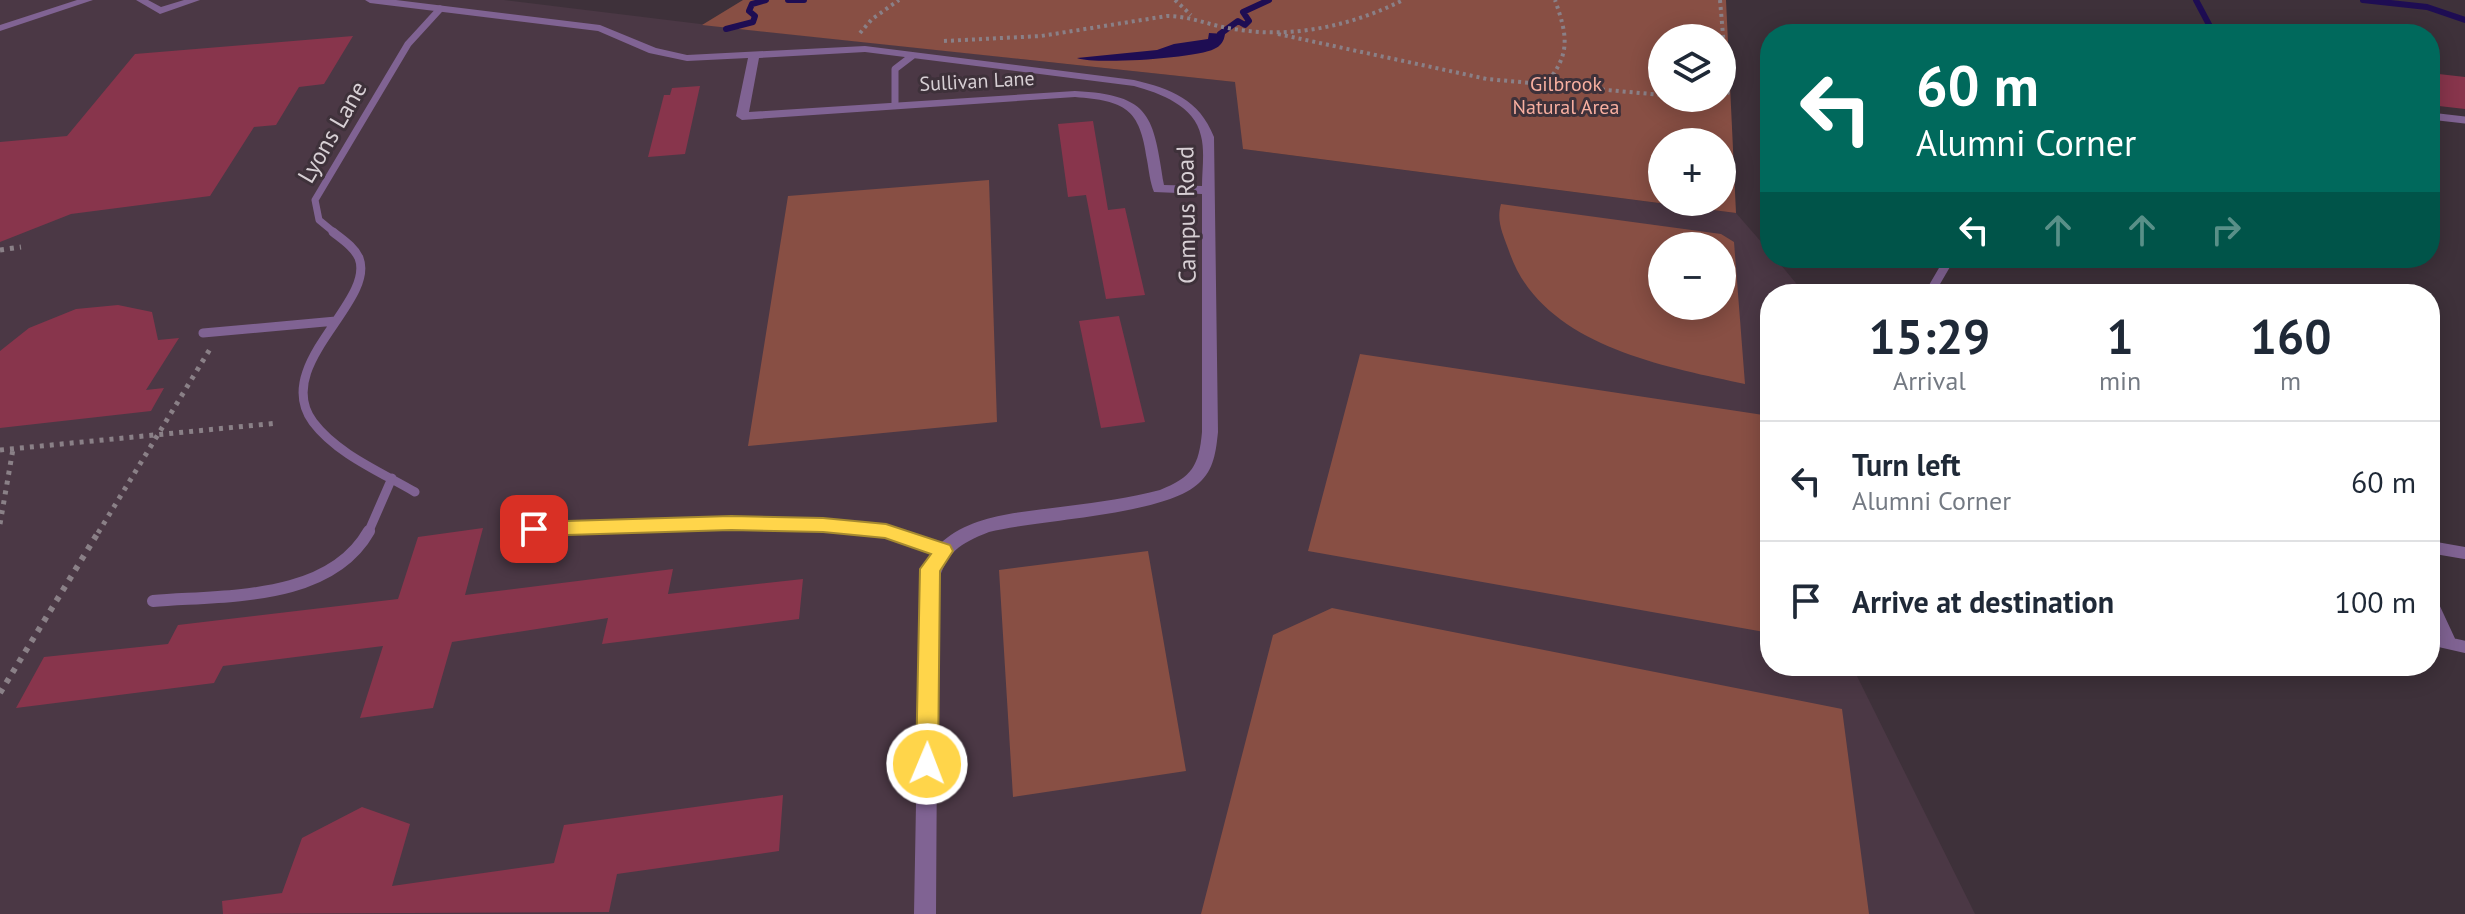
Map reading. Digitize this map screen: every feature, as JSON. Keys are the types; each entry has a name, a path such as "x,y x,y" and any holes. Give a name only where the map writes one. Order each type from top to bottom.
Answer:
{"street":[{"path":"0,28 88,0"},
{"path":"141,0 160,11 195,0"},
{"name":"Campus Road","path":"370,0 600,28 653,51 676,57 754,56 849,49 1124,82 1165,92 1189,106 1205,126 1208,190 1210,432 1208,455 1199,474 1177,490 1147,499 985,527 969,532 943,551"},
{"name":"Sullivan Lane","path":"754,56 742,116 1075,94 1117,97 1135,108 1146,121 1158,189 1208,190"},
{"path":"925,914 929,584 930,569 943,551"}],"lane":[{"name":"Lyons Lane","path":"415,492 324,433 306,411 303,386 354,289 361,268 353,250 317,219 313,209 315,200 408,44 440,9"},
{"path":"895,104 895,69 912,56"},
{"path":"2440,117 2465,120"},
{"path":"203,333 336,321"},
{"path":"153,601 264,588 320,576 348,559 366,538 392,478"},
{"path":"534,529 731,523 823,525 886,531 943,551"},
{"path":"2440,549 2465,553"},
{"path":"2440,620 2450,642"},
{"path":"2440,640 2465,647"}],"path":[{"path":"868,35 858,36 872,19 899,0"},
{"path":"1175,0 1206,24 1240,31 1273,33 1487,79 1648,94"},
{"path":"1273,33 1311,29 1351,19 1403,0"},
{"path":"1544,86 1561,69 1567,46 1555,0"},
{"path":"1720,0 1722,24"},
{"path":"943,41 1043,36 1165,16 1191,15"},
{"path":"0,250 21,247"},
{"path":"0,693 221,331"},
{"path":"0,450 278,423"},
{"path":"0,524 13,449"}],"shaded area":[{"path":"0,0 504,0 1236,82 1244,149 1648,202 1648,216 1736,216 1736,213 1760,241 1760,268 1783,268 1797,284 1760,284 1760,676 1857,676 1975,914 0,914"},
{"path":"1209,33 1225,34 1219,46 1204,52 1124,61 1077,58 1157,50 1208,39"}],"green space":[{"name":"Gilbrook Natural Area","path":"743,0 1726,0 1727,24 1648,24 1648,112 1731,112 1732,128 1648,128 1648,202 1243,149 1235,82 702,25"},
{"path":"989,180 997,422 748,446 788,196"},
{"path":"1501,204 1706,232 1648,232 1648,320 1736,320 1736,268 1745,384 1641,359 1575,329 1547,308 1525,283 1509,251 1500,222"},
{"path":"1360,354 1760,414 1760,631 1308,551"},
{"path":"1148,551 1186,771 1013,797 999,570"},
{"path":"1332,608 1842,709 1869,914 1201,914 1273,635"}],"building":[{"path":"353,36 324,84 299,87 276,125 254,127 210,196 71,214 0,242 0,142 67,136 135,54"},
{"path":"2440,74 2465,77 2465,109 2440,106"},
{"path":"700,86 685,154 648,157 664,95 670,95 672,88"},
{"path":"1093,121 1108,210 1125,208 1145,295 1106,299 1086,195 1068,197 1058,124"},
{"path":"118,305 152,312 158,340 179,338 146,390 164,388 151,411 0,428 0,351 29,328 76,309"},
{"path":"1119,316 1145,422 1101,428 1079,321"},
{"path":"483,528 465,595 673,569 668,594 803,579 799,619 602,644 608,618 452,642 433,708 360,718 383,646 223,666 214,683 16,708 44,657 168,644 178,625 398,599 418,537"},
{"path":"783,795 779,851 617,874 609,912 223,914 222,901 282,893 302,838 362,807 410,824 392,886 554,863 564,825"}],"waterway":[{"path":"726,29 753,22 755,16 749,11 752,4 766,0"},
{"path":"788,0 804,0"},
{"path":"1220,34 1238,21 1245,25 1249,21 1243,12 1269,0"},
{"path":"2196,0 2209,24"},
{"path":"2363,0 2427,7 2465,20"}],"route":[{"path":"534,529 731,523 823,525 886,531 943,551 930,569 927,764"}]}
